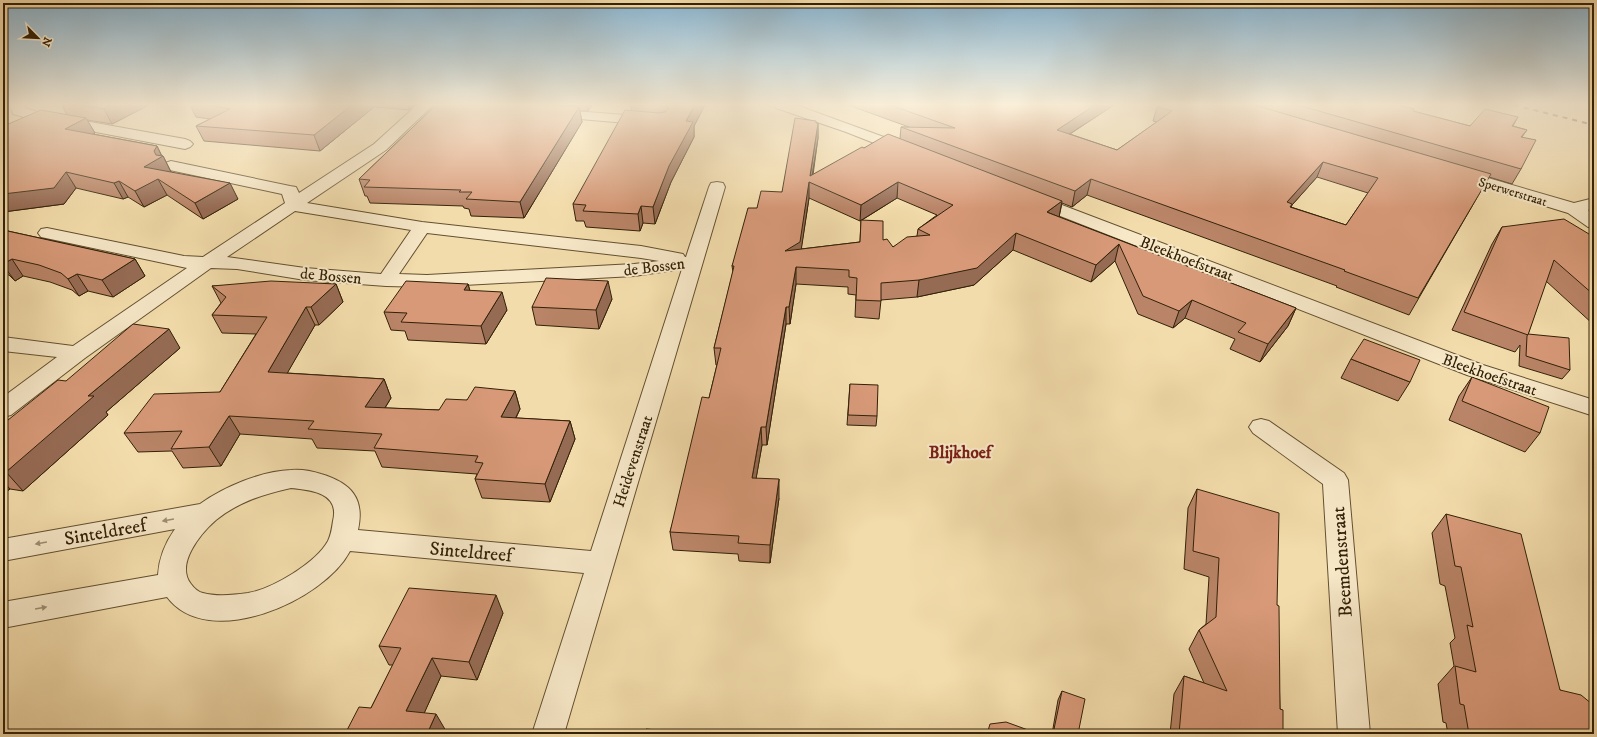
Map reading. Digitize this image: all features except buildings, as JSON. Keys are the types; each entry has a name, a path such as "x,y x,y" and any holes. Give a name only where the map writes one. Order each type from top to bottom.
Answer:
{"street":[{"path":"160,139 185,144"},
{"path":"3,410 77,353 209,261 294,206 389,139"},
{"path":"879,139 925,157"},
{"path":"171,166 290,191 294,206"},
{"name":"Sperwerstraat","path":"1446,171 1574,209"},
{"name":"Heidevenstraat","path":"548,734 717,187"},
{"name":"Bleekhoefstraat","path":"1013,191 1475,370 1594,408"},
{"path":"1574,209 1594,203"},
{"name":"de Bossen","path":"294,206 422,227 641,252 695,261"},
{"path":"1574,209 1594,223"},
{"path":"386,280 422,227"},
{"name":"de Bossen","path":"47,233 184,262 237,262 304,274 386,280 426,281 634,270 695,261"},
{"path":"3,344 77,353"},
{"name":"Beemdenstraat","path":"1261,427 1335,480 1354,734"},
{"name":"Sinteldreef","path":"292,479 310,480 327,484 339,492 347,504 349,518 342,539 335,553 318,570 297,586 272,598 246,606 221,608 200,605 183,597 174,584 172,561 184,536 207,513 227,499 270,482 292,479"},
{"name":"Sinteldreef","path":"3,550 207,513"},
{"name":"Sinteldreef","path":"342,539 600,563"},
{"path":"3,615 174,584"}],"district":[{"name":"Blijkhoef","path":"960,452"}]}
